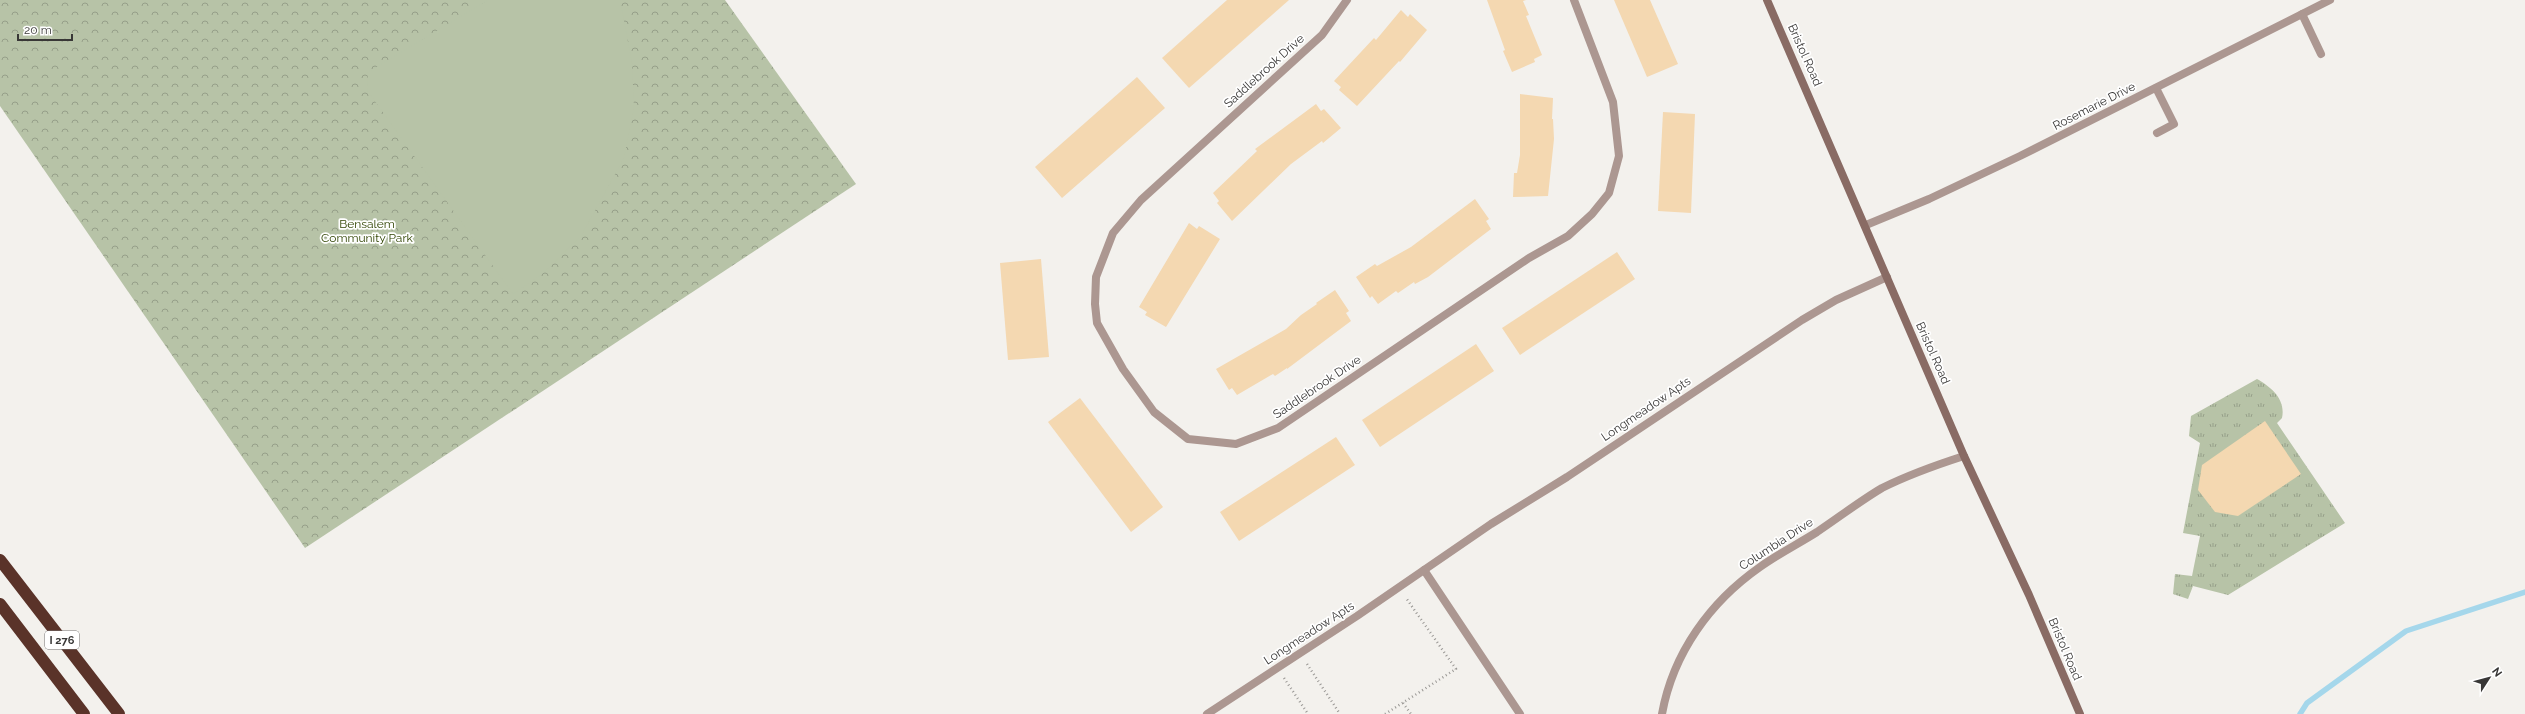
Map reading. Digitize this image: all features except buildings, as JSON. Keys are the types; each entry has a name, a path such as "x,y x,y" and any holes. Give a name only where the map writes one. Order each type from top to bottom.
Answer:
{"highway":[{"name":"I 276","path":"0,560 119,714"},
{"name":"I 276","path":"0,604 84,714"}],"main road":[{"name":"Bristol Road","path":"1767,0 1866,226 1964,456 2029,595 2080,714"}],"street":[{"name":"Saddlebrook Drive","path":"1347,0 1322,35 1141,200 1113,233 1107,243 1096,277 1095,304 1097,323 1123,368 1154,412 1188,439 1236,444 1278,428 1529,258 1568,236 1592,214 1609,193 1619,156 1617,131 1613,102 1574,0"},
{"name":"Rosemarie Drive","path":"1866,226 1950,189 2156,88 2330,0"},
{"path":"2302,14 2321,54"},
{"path":"2156,88 2174,124 2156,133"},
{"name":"Longmeadow Apts","path":"1207,714 1802,320 1836,300 1887,277"},
{"name":"Columbia Drive","path":"1662,714 1674,670 1687,644 1720,601 1737,585 1760,567 1882,489 1930,467 1964,456"},
{"path":"1424,570 1520,714"}],"path":[{"path":"1385,714 1456,669 1398,588"},
{"path":"1300,653 1340,714"},
{"path":"1277,668 1308,714"},
{"path":"1404,703 1411,714"}],"green space":[{"name":"Bensalem Community Park","path":"0,0 725,0 856,184 305,548 0,106"},
{"path":"488,0 620,0 632,63 634,108 624,158 581,236 541,275 513,294 367,90 368,72"},
{"path":"2257,379 2272,390 2280,399 2283,411 2282,418 2277,423 2345,523 2228,595 2193,586 2188,599 2173,594 2175,574 2192,576 2200,536 2183,533 2200,443 2189,436 2191,416"}],"waterway":[{"path":"2300,714 2307,703 2406,631 2525,592"}]}
